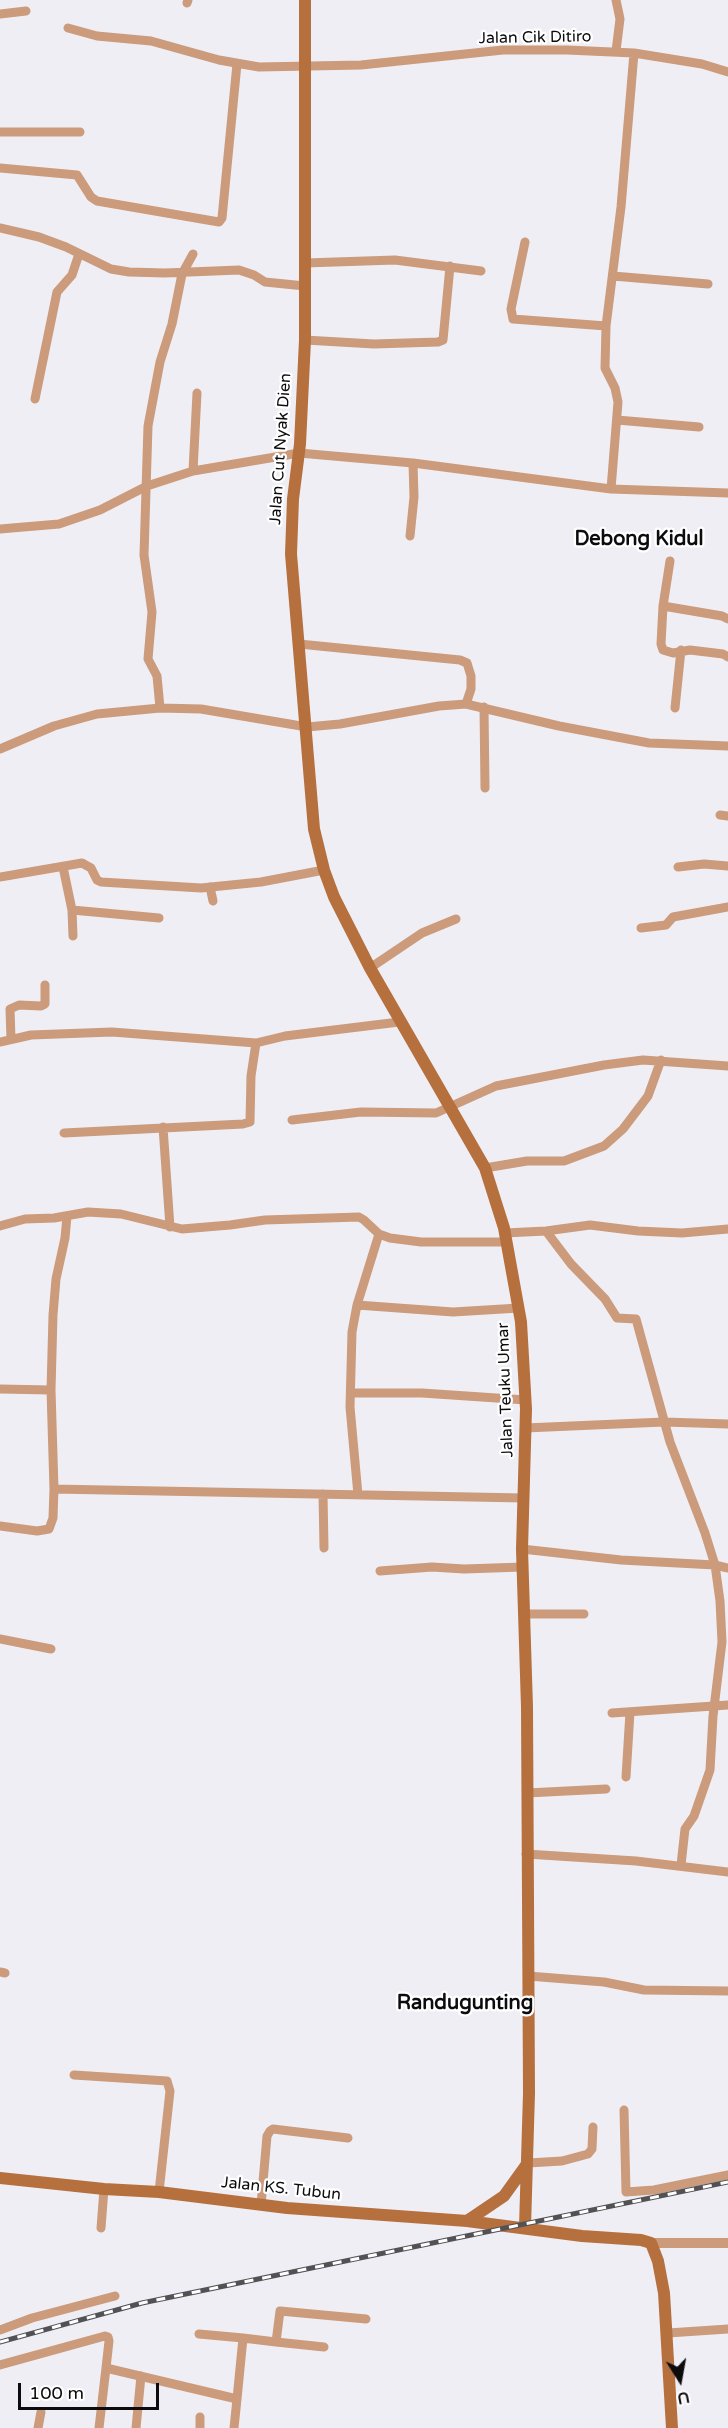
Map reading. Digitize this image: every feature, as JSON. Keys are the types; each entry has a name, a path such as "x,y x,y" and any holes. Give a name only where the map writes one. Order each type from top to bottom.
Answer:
{"main road":[{"name":"Jalan Cut Nyak Dien","path":"306,0 304,340 299,453 293,499 291,554 307,727 311,807 324,870 334,897"},
{"name":"Jalan Teuku Umar","path":"334,897 399,1022 485,1168 495,1194 506,1237 519,1308 525,1368 525,1498 522,1549 525,1614 528,1976 528,2163 525,2227"},
{"path":"467,2220 504,2196 528,2163"},
{"name":"Jalan KS. Tubun","path":"0,2178 104,2189 159,2192 261,2205 467,2220 651,2243"},
{"path":"651,2243 658,2260 668,2333 672,2428"}],"street":[{"path":"616,0 620,19 616,51"},
{"path":"0,14 26,10"},
{"name":"Jalan Cik Ditiro","path":"68,28 97,36 151,41 237,64 259,67 361,65 503,50 616,51 693,63 728,72"},
{"path":"611,489 617,396 605,368 606,326 613,276 634,53"},
{"path":"0,168 71,174 81,179 87,192 97,201 219,222 222,218 237,64"},
{"path":"0,132 80,132"},
{"path":"0,228 39,237 66,247 111,269 129,272 239,270 254,274 265,282 305,286"},
{"path":"525,242 511,309 513,319 606,326"},
{"path":"35,399 57,292 72,275 79,254"},
{"path":"160,708 157,676 148,659 152,612 144,555 148,426 154,384 172,324 183,272 193,254"},
{"path":"305,263 395,260 481,272"},
{"path":"304,340 374,344 443,340 450,266"},
{"path":"613,276 708,284"},
{"path":"193,471 197,393"},
{"path":"617,420 699,427"},
{"path":"0,529 58,524 78,519 147,486 193,471 299,453 412,463 611,489 728,494"},
{"path":"410,536 414,497 412,463"},
{"path":"670,561 663,606 661,644 663,650 673,653 681,650 723,654 728,657"},
{"path":"663,606 723,615 728,619"},
{"path":"299,644 460,660 467,663 471,676 471,688 466,704"},
{"path":"675,708 681,650"},
{"path":"0,749 54,726 87,717 160,708 201,709 307,727 340,724 439,706 466,704 649,744 728,746"},
{"path":"484,707 485,788"},
{"path":"0,877 87,864 97,880 101,882 210,887 261,882 324,870"},
{"path":"678,867 704,864 728,866"},
{"path":"63,867 72,910 73,936"},
{"path":"210,887 213,901"},
{"path":"641,928 666,925 673,917 728,907"},
{"path":"72,910 159,918"},
{"path":"370,968 422,933 456,920"},
{"path":"11,1039 10,1009 19,1005 41,1006 45,1004 45,985"},
{"path":"0,1042 31,1035 112,1032 256,1043 285,1036 399,1022"},
{"path":"64,1133 250,1122 251,1077 256,1043"},
{"path":"292,1120 361,1112 427,1115 487,1089 520,1080 643,1060 728,1066"},
{"path":"485,1168 526,1161 564,1161 604,1146 623,1129 648,1096 661,1060"},
{"path":"163,1127 170,1227"},
{"path":"0,1226 25,1219 88,1212 121,1214 170,1227 199,1228 265,1220 359,1218 379,1234 390,1238 421,1242 506,1237 590,1225 671,1233 728,1229"},
{"path":"0,1526 37,1531 49,1529 53,1518 51,1390 55,1288 67,1216"},
{"path":"546,1231 571,1264 605,1299 617,1318 633,1317 636,1319 664,1422 715,1565 722,1622 710,1770 694,1816 685,1829 681,1865"},
{"path":"358,1495 350,1423 352,1332 357,1305 379,1234"},
{"path":"357,1305 453,1312 519,1308"},
{"path":"0,1389 51,1390"},
{"path":"351,1393 422,1394 525,1400"},
{"path":"525,1428 664,1422 728,1424"},
{"path":"54,1489 525,1498"},
{"path":"323,1494 324,1548"},
{"path":"522,1549 621,1560 715,1565 728,1568"},
{"path":"380,1571 432,1567 464,1569 523,1567"},
{"path":"525,1614 584,1614"},
{"path":"0,1639 51,1649"},
{"path":"612,1713 728,1705"},
{"path":"626,1777 630,1712"},
{"path":"527,1793 606,1789"},
{"path":"526,1854 681,1865 728,1872"},
{"path":"528,1976 604,1982 644,1990 728,1991"},
{"path":"74,2075 167,2081 170,2091 159,2192"},
{"path":"624,2110 626,2192 654,2190 728,2175"},
{"path":"528,2163 562,2161 588,2154 591,2149 593,2127"},
{"path":"261,2205 267,2136 273,2129 348,2138"},
{"path":"101,2228 104,2189"},
{"path":"651,2243 728,2243"},
{"path":"0,2330 32,2318 115,2296"},
{"path":"276,2342 280,2311 366,2319"},
{"path":"668,2333 728,2329"},
{"path":"199,2334 324,2347"},
{"path":"0,2365 108,2337 99,2428"},
{"path":"234,2428 243,2338"},
{"path":"106,2368 237,2399"},
{"path":"136,2428 141,2376"},
{"path":"38,2428 41,2412"},
{"path":"200,2417 200,2428"}],"railway":[{"path":"0,2342 142,2303 728,2182"}],"district":[{"name":"Debong Kidul","path":"639,540"},
{"name":"Randugunting","path":"465,2004"}]}
